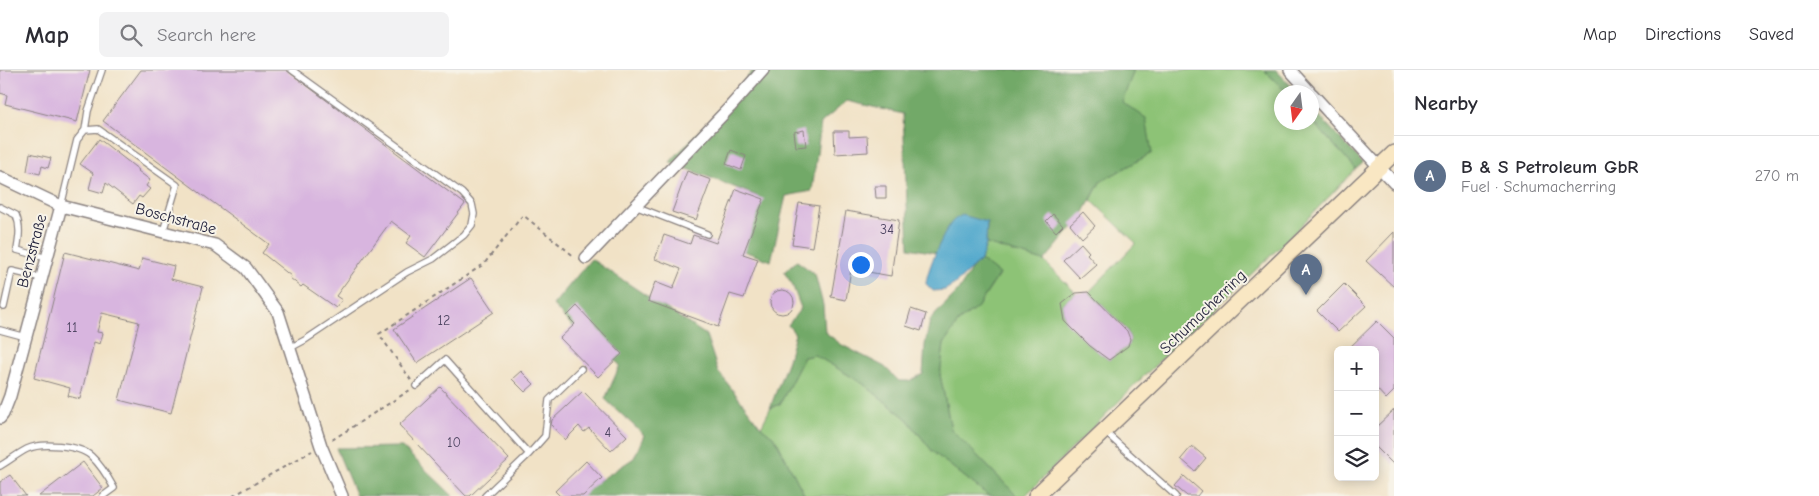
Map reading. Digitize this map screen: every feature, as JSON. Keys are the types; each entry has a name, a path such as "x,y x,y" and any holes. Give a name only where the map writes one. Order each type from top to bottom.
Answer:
{"main road":[{"name":"Schumacherring","path":"1036,496 1394,153"}],"street":[{"path":"586,258 763,70"},
{"path":"1290,70 1304,85"},
{"path":"1319,102 1378,168 1394,183"},
{"name":"Boschstraße","path":"0,177 61,206 215,245 246,268 278,312 321,446 342,496"},
{"name":"Benzstraße","path":"0,418 10,396 61,206"}],"lane":[{"path":"61,206 78,140 85,130 88,111 102,70"},
{"path":"290,348 305,340 406,272 433,259 464,235 472,225 474,214 472,204 462,194 292,70"},
{"path":"85,130 98,129 177,185 163,232"},
{"path":"635,206 707,234"},
{"path":"0,207 16,215 19,223 20,235 16,250 47,258"},
{"path":"4,307 12,271 42,278"},
{"path":"0,330 26,337"},
{"path":"416,386 445,360 530,454"},
{"path":"485,496 530,454 546,436 549,400 581,369"},
{"path":"1104,431 1176,496"},
{"path":"0,466 28,449 42,445 77,449 90,454 102,468 114,488 103,496"}],"path":[{"path":"232,496 321,446 416,386 379,334 484,264 523,215 582,262 586,258"}],"green space":[{"path":"753,70 1134,70 1122,102 1146,118 1152,153 1100,182 1082,216 1044,261 986,244 987,222 952,222 936,253 909,248 903,114 847,101 821,123 812,191 786,196 771,261 741,250 757,196 670,162 732,96"},
{"path":"1134,70 1264,70 1279,85 1274,85 1274,130 1319,129 1356,169 1282,245 1144,376 1025,496 1017,496 951,429 940,375 944,344 959,321 977,308 999,275 981,260 986,244 1044,261 1076,293 1062,304 1065,321 1090,346 1109,360 1128,346 1130,339 1127,330 1089,292 1136,243 1091,200 1100,182 1151,153 1121,102"},
{"path":"1264,70 1276,70 1290,85 1279,85"},
{"path":"1319,116 1363,163 1356,169 1319,129"},
{"path":"591,259 706,335 718,371 761,427 775,438 805,496 576,496 634,458 644,435 605,399 620,365 568,322 553,305"},
{"path":"981,260 999,274 977,308 959,321 944,344 940,375 951,429 1017,496 989,496 933,452 907,419 862,383 815,355 804,357 780,404 770,408 788,360 795,334 788,325 801,308 792,284 784,272 797,261 815,274 823,305 825,332 842,345 885,367 899,381 909,381 923,374 925,345 930,320 958,291 971,270"},
{"path":"815,355 862,383 907,419 933,452 989,496 805,496 775,438 761,427 770,409 780,404 804,357"},
{"path":"402,447 453,496 356,496 336,448"}],"water":[{"path":"962,215 987,222 986,244 981,260 955,284 945,290 933,291 926,284 932,261 949,227 954,220"}],"building":[{"path":"0,70 90,70 77,122 5,104 7,95 0,93"},
{"path":"141,70 286,70 465,204 425,257 406,243 411,236 391,221 336,296 342,300 336,308 303,285 301,287 290,278 291,276 262,253 269,244 103,121"},
{"path":"804,130 806,146 796,147 794,132"},
{"path":"834,131 849,131 849,137 867,136 868,152 835,154"},
{"path":"99,139 150,180 146,186 150,189 142,198 139,196 133,204 106,183 103,193 89,189 93,173 80,164"},
{"path":"731,150 746,156 741,170 726,164"},
{"path":"30,153 51,158 48,168 42,166 40,174 27,171"},
{"path":"687,171 711,180 696,220 672,212"},
{"path":"875,186 886,186 886,198 876,198"},
{"path":"736,189 764,199 743,254 758,259 744,298 730,294 718,327 648,301 655,282 673,289 681,269 655,259 664,235 690,244 693,235 716,243"},
{"path":"799,203 819,206 812,247 792,244"},
{"path":"846,211 899,220 891,276 851,269 846,300 831,297"},
{"path":"1083,212 1095,226 1082,238 1070,224"},
{"path":"1053,214 1063,225 1056,232 1046,221"},
{"path":"1394,232 1394,287 1366,261"},
{"path":"1081,243 1089,252 1087,254 1096,264 1080,278 1063,260"},
{"path":"65,252 139,271 142,258 174,266 171,279 203,287 171,413 119,400 139,322 102,313 97,332 103,333 100,344 94,342 80,399 68,396 70,388 34,378"},
{"path":"471,278 494,312 417,363 394,329"},
{"path":"1344,284 1366,306 1338,332 1317,311"},
{"path":"782,290 787,291 793,297 793,307 787,313 782,314 777,313 771,307 770,302 771,297 777,291"},
{"path":"1089,292 1127,331 1130,339 1128,346 1109,360 1090,346 1065,321 1062,304 1076,293"},
{"path":"577,306 622,354 598,377 560,338 575,324 567,316"},
{"path":"911,309 926,314 921,331 906,326"},
{"path":"1377,321 1394,338 1394,391 1386,399 1379,391 1379,346 1351,346"},
{"path":"521,371 534,384 525,392 512,379"},
{"path":"440,387 509,459 470,496 466,496 399,425"},
{"path":"583,391 627,436 611,451 589,428 584,432 579,426 565,440 551,425 552,420"},
{"path":"1394,410 1394,465 1379,450 1379,424"},
{"path":"1192,446 1206,458 1195,471 1181,459"},
{"path":"586,461 602,478 583,496 560,496 555,491"},
{"path":"83,462 103,488 93,496 39,496"},
{"path":"10,475 26,496 0,496 0,482"},
{"path":"1184,476 1201,491 1197,496 1187,496 1175,486"}],"place":[{"name":"B & S Petroleum GbR","path":"1306,295"}]}
